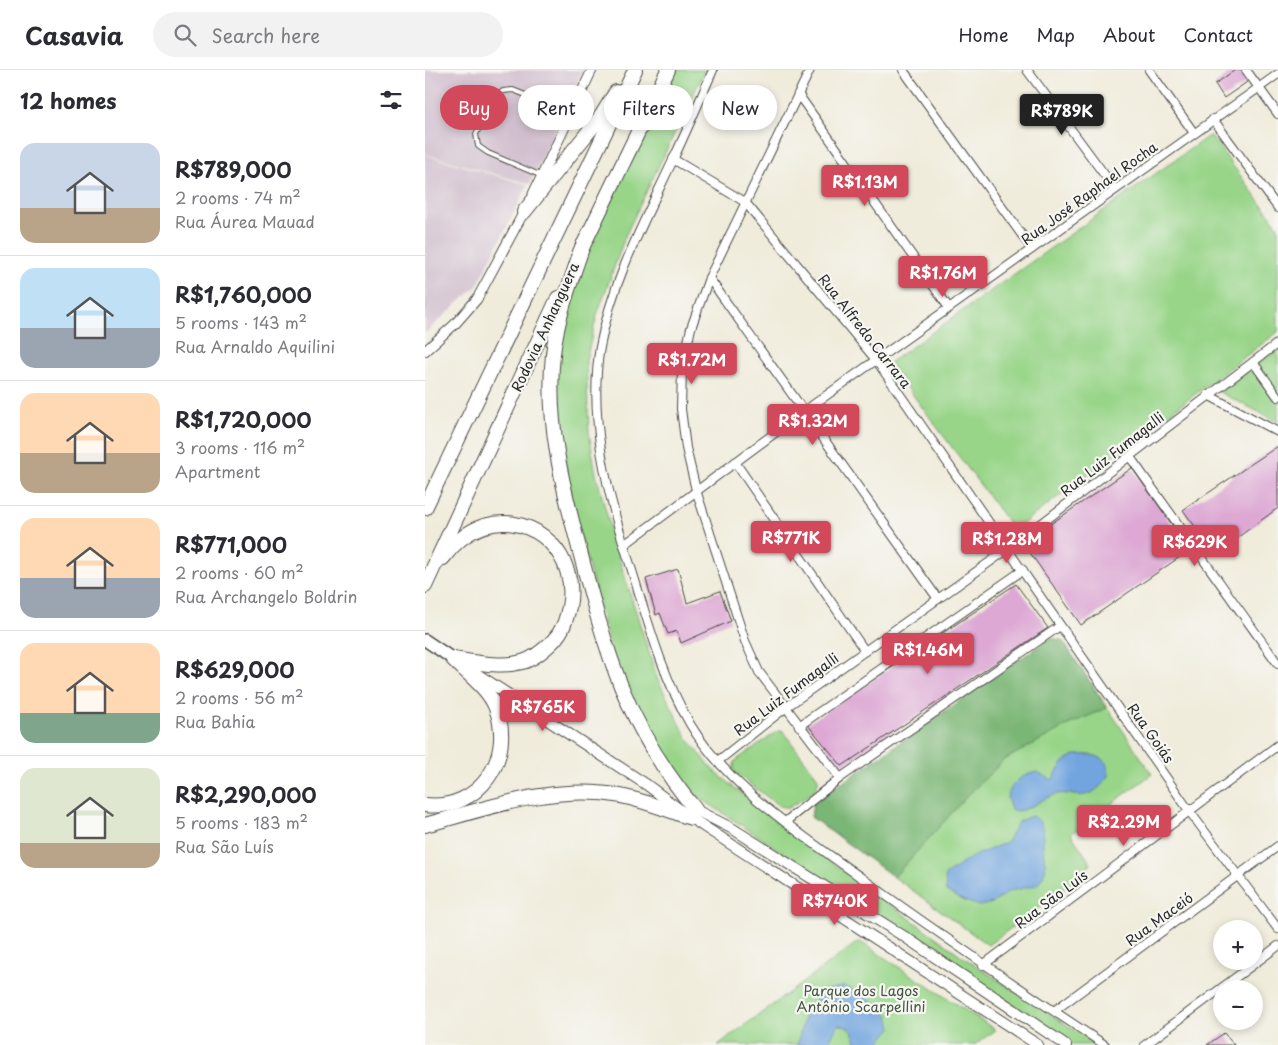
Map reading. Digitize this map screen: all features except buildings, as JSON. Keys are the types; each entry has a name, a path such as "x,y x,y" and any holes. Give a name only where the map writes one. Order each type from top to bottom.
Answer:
{"highway":[{"path":"524,212 602,115 630,70"},
{"path":"425,508 635,70"},
{"name":"Rodovia Anhanguera","path":"425,586 583,245 668,70"},
{"path":"583,245 563,305 553,354 551,413 561,480 601,632 619,685 635,721 657,759 693,813"},
{"path":"431,572 449,550 465,535 484,526 506,524 531,529 550,541 562,557 570,577 571,596 566,623 556,638 542,652 522,662 494,665 453,659"},
{"path":"425,805 439,806 469,797 489,779 499,757 500,731 496,707 484,690 453,659"},
{"path":"425,825 536,796 578,792 620,796 693,813"}],"main road":[{"path":"425,640 693,813 1038,1045"},
{"path":"693,813 733,829 905,937 1066,1045"}],"street":[{"path":"585,85 592,70"},
{"path":"713,70 673,160 638,231 610,306 599,349 598,426 605,469 624,545 673,690 691,726 718,761 785,822 983,965 1105,1045"},
{"path":"810,70 709,278 691,328 682,370 682,428 696,490 745,641 759,672 840,778"},
{"path":"904,70 1032,249"},
{"path":"1027,70 1115,189"},
{"path":"1149,70 1194,133"},
{"path":"1246,70 1278,114"},
{"path":"1275,70 1278,74"},
{"name":"Rua José Raphael Rocha","path":"624,545 803,412 1278,74"},
{"path":"798,94 949,308"},
{"path":"1213,119 1278,208"},
{"path":"425,351 455,324 477,299 524,212 563,130"},
{"name":"Rua Alfredo Carrara","path":"673,160 745,202 876,360 1008,549"},
{"path":"709,278 938,599"},
{"name":"Rua Luiz Fumagalli","path":"718,761 785,708 1008,549 1208,395 1278,344"},
{"path":"1253,362 1278,397"},
{"path":"1208,395 1278,432"},
{"path":"1130,456 1278,664"},
{"path":"735,462 865,651"},
{"name":"Rua Goiás","path":"1008,549 1191,812 1278,929"},
{"path":"799,726 1023,570"},
{"path":"785,822 840,778 1060,626"},
{"name":"Rua São Luís","path":"983,965 1191,812 1278,745"},
{"name":"Rua Maceió","path":"1053,1012 1278,846"},
{"path":"1145,1045 1278,946"}],"lane":[{"path":"518,92 513,90 503,91 494,98 479,123 476,134 479,146 488,153 542,176"}],"shaded area":[{"path":"425,70 583,70 576,85 518,85 518,130 555,130 530,184 425,154"},
{"path":"425,155 528,185 477,286 425,333"}],"green space":[{"path":"673,70 705,70 693,95 693,85 666,85"},
{"path":"643,130 676,130 626,234 597,315 586,360 589,432 596,474 617,552 657,678 687,738 713,770 781,826 969,961 1097,1045 1074,1045 694,794 673,773 641,720 611,652 577,523 555,411 556,355 584,249"},
{"path":"1210,135 1278,226 1278,332 1014,530 889,363"},
{"path":"1278,349 1278,422 1219,392"},
{"path":"1050,638 1062,640 1107,708 1068,725 1004,760 968,795 894,877 811,817 813,803"},
{"path":"1062,640 1152,774 1071,834 1091,864 1079,878 988,945 811,817"},
{"path":"782,730 818,778 816,788 812,792 788,808 779,806 733,771 735,761"},
{"name":"Parque dos Lagos Antônio Scarpellini","path":"859,941 996,1030 974,1045 718,1045"}],"water":[{"path":"1074,755 1093,755 1103,759 1106,763 1109,776 1098,789 1085,795 1058,794 1024,810 1011,810 1007,798 1017,780 1037,772 1052,780 1062,764"},
{"path":"1031,816 1042,825 1043,829 1045,871 1037,885 1010,891 993,903 979,906 962,900 946,891 945,875 972,857 1007,842 1018,822"},
{"path":"845,986 867,998 889,1015 892,1028 877,1045 853,1045 856,1041 850,1029 838,1025 827,1045 797,1045 805,1015 823,991"}]}
